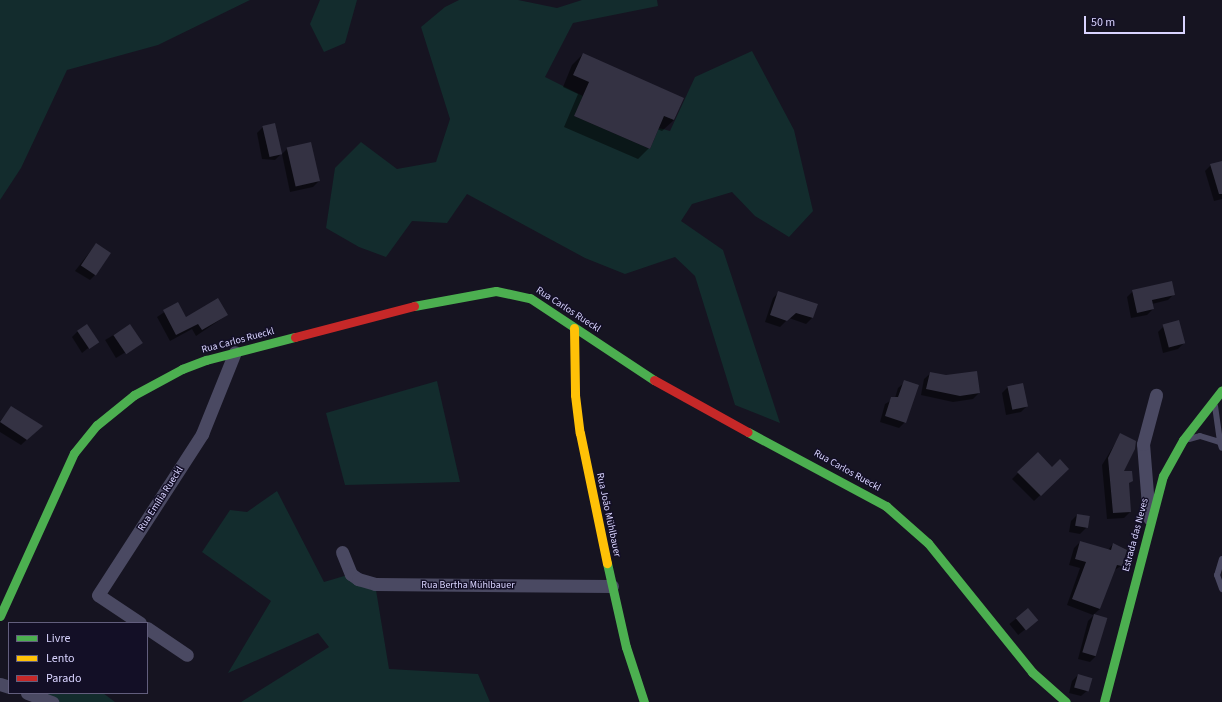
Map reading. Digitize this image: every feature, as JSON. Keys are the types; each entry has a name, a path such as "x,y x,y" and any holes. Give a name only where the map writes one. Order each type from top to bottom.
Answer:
{"street":[{"name":"Rua Carlos Rueckl","path":"0,616 65,470 88,434 114,410 154,384 182,369 236,352 478,292 502,291 524,296 666,388 861,490 902,517 945,562 1032,672 1066,702"},
{"name":"Rua João Mühlbauer","path":"574,328 575,395 580,432 626,647 644,702"},
{"name":"Rua Emília Rueckl","path":"139,622 98,594 202,434 236,352"},
{"name":"Estrada das Neves","path":"1104,702 1163,476 1183,440 1222,390"},
{"path":"1150,524 1143,444 1156,395"},
{"name":"Rua Bertha Mühlbauer","path":"342,552 351,574 358,579 375,584 612,586"},
{"path":"148,629 187,654"},
{"path":"29,694 52,702"}],"lane":[{"path":"1214,399 1221,445"},
{"path":"1183,440 1200,436 1221,445"},
{"path":"1222,559 1217,575 1222,588"}],"green space":[{"path":"0,0 250,0 158,45 67,70 21,168 0,200"},
{"path":"320,0 357,0 345,43 324,52 310,24"},
{"path":"459,0 518,0 557,8 582,0 657,0 658,6 573,23 545,77 583,96 574,116 650,149 659,128 670,131 695,77 752,51 794,130 813,211 789,237 755,216 732,192 692,204 681,221 723,250 780,423 735,405 695,276 675,257 625,274 585,258 467,194 447,223 412,221 386,257 359,247 326,228 335,168 361,142 397,169 436,162 450,119 421,27 445,7"},
{"path":"437,381 460,482 345,485 326,413"},
{"path":"277,491 324,582 351,574 375,584 389,669 478,674 490,702 241,702 329,647 318,633 228,673 271,601 202,552 230,510 247,512"},
{"path":"30,694 104,694 115,702 52,702"}],"building":[{"path":"583,53 684,98 674,120 664,116 650,149 574,116 589,82 573,75"},
{"path":"275,123 282,154 270,157 262,126"},
{"path":"311,142 320,181 296,187 287,148"},
{"path":"1222,161 1222,194 1219,194 1210,164"},
{"path":"96,243 111,253 96,275 81,265"},
{"path":"1172,281 1175,295 1152,300 1154,309 1137,313 1132,290"},
{"path":"778,291 818,304 813,318 796,313 787,321 770,315"},
{"path":"218,298 228,315 202,330 198,324 176,335 163,310 178,302 186,317"},
{"path":"1179,320 1185,343 1169,348 1163,324"},
{"path":"87,324 99,342 89,349 77,331"},
{"path":"130,324 143,343 126,354 113,335"},
{"path":"977,371 980,393 960,396 926,389 930,372 946,375"},
{"path":"904,380 919,385 906,423 885,416 891,397 898,397"},
{"path":"1023,383 1028,406 1012,410 1007,386"},
{"path":"11,406 43,426 27,440 0,422"},
{"path":"1120,433 1136,441 1135,449 1124,471 1132,471 1133,481 1129,483 1131,512 1113,513 1108,458"},
{"path":"1038,452 1052,467 1060,459 1069,469 1041,496 1017,472"},
{"path":"1077,514 1090,516 1088,528 1075,526"},
{"path":"1080,541 1111,550 1113,543 1127,550 1122,566 1117,565 1100,609 1072,599 1086,562 1075,559"},
{"path":"1028,608 1038,620 1026,631 1016,618"},
{"path":"1094,614 1107,618 1096,656 1082,652"},
{"path":"1078,674 1092,678 1089,692 1074,687"}],"traffic: fast":[{"path":"414,306 496,291 530,298 654,380"},
{"path":"0,616 74,453 97,425 134,395 182,369 206,360 295,337"},
{"path":"1104,702 1163,476 1183,440 1222,390"},
{"path":"748,432 886,506 928,543 1032,672 1066,702"},
{"path":"607,563 626,647 644,702"}],"traffic: slow":[{"path":"574,328 575,395 580,433 607,563"}],"traffic: jam":[{"path":"295,337 414,306"},
{"path":"654,380 748,432"}]}
